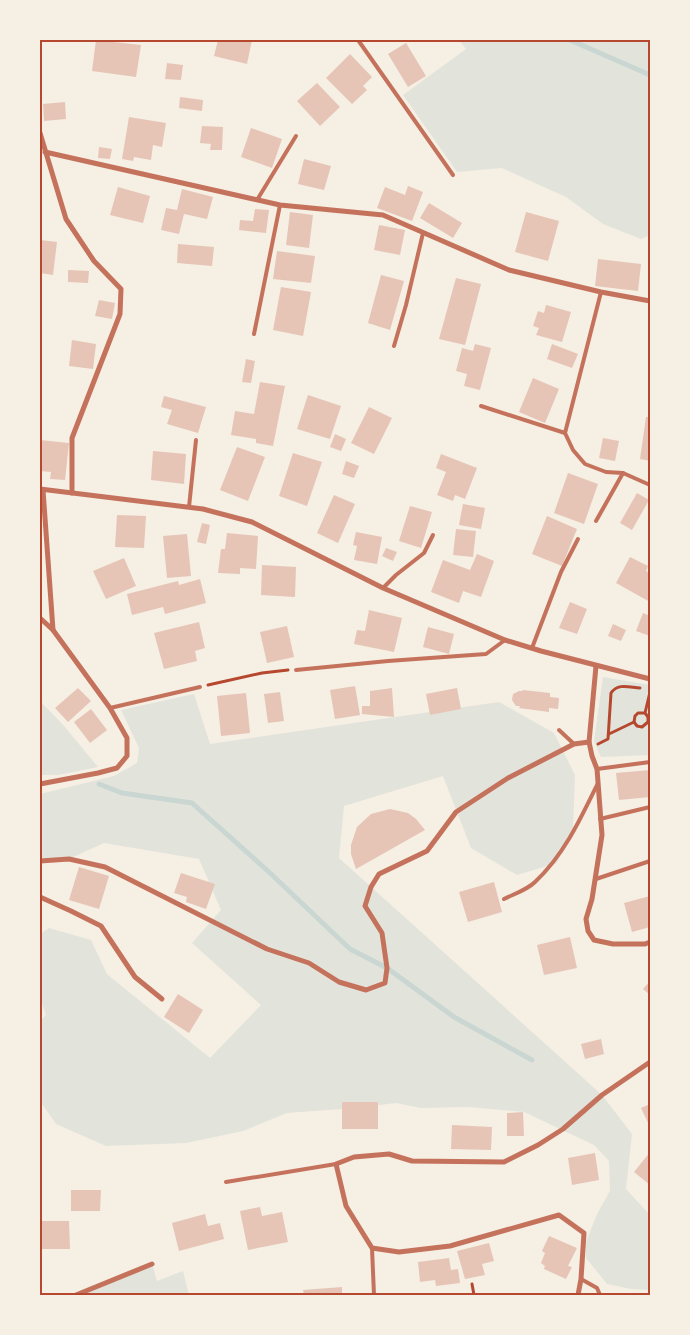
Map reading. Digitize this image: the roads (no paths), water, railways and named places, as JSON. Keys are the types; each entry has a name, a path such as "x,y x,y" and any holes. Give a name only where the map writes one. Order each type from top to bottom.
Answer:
{"street":[{"path":"40,134 66,219 94,261 121,289 120,314 72,438 72,493"},
{"path":"46,152 280,205 383,215 510,270 601,292 650,301"},
{"path":"53,630 42,490 203,509 252,522 383,588 505,640 650,679"},
{"path":"40,618 53,630 110,708 127,738 127,756 117,768 40,784"},
{"path":"596,666 589,742 597,768 602,835 596,879 586,919 588,931 594,940 613,944 645,944 650,942"},
{"path":"40,861 69,859 104,867 266,948 309,963 339,982 366,990 385,983 388,968 382,933 365,906 371,887 379,874 427,851 456,812 508,778 574,744 589,742"},
{"path":"40,897 71,910 101,926 135,977 162,999"},
{"path":"578,1295 584,1232 559,1215 450,1246 399,1252 372,1248 346,1206 336,1164 354,1157 388,1154 412,1161 504,1162 538,1146 563,1129 602,1095 650,1062"},
{"path":"76,1295 152,1264"}],"lane":[{"path":"358,40 453,175"},
{"path":"257,200 296,136"},
{"path":"254,334 280,205"},
{"path":"394,346 423,233"},
{"path":"601,292 565,433 573,450 585,464 606,472 622,472 650,485"},
{"path":"481,406 565,433"},
{"path":"189,507 196,440"},
{"path":"596,521 622,472"},
{"path":"383,588 424,553 433,535"},
{"path":"532,648 561,572 578,539"},
{"path":"296,670 388,660 486,654 505,640"},
{"path":"110,708 200,686"},
{"path":"559,730 574,744"},
{"path":"597,768 650,762"},
{"path":"504,899 534,884 555,860 582,815 598,783"},
{"path":"600,819 650,807"},
{"path":"596,879 650,861"},
{"path":"226,1182 336,1164"},
{"path":"372,1248 374,1295"},
{"path":"581,1279 597,1288 600,1295"}],"waterway":[{"path":"570,40 650,75"},
{"path":"99,784 122,793 192,803 269,872 350,949 387,968 454,1017 532,1060"}]}
